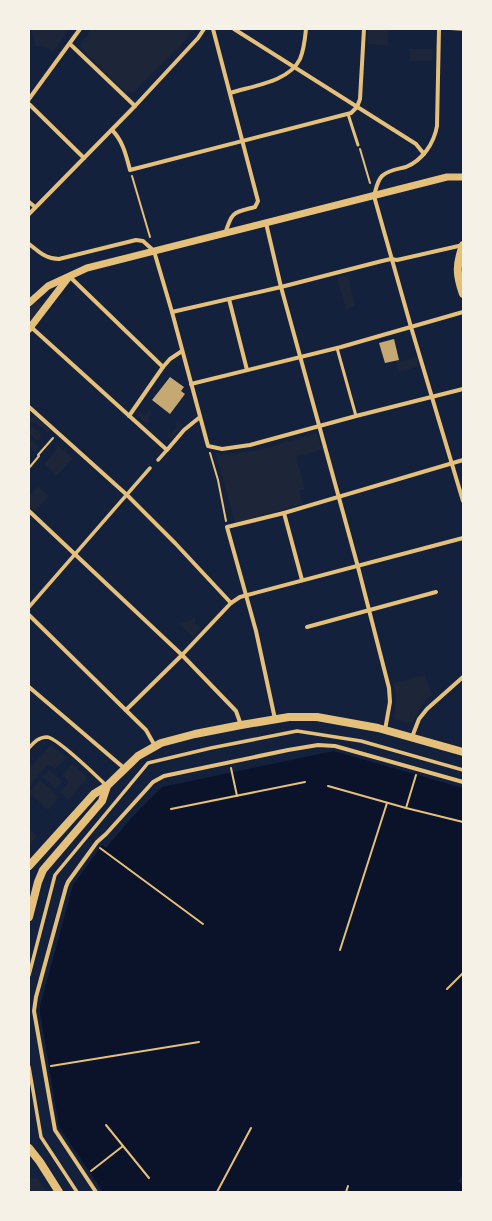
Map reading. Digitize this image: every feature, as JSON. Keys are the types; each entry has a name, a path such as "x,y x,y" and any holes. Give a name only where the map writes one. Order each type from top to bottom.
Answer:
{"main road":[{"path":"463,245 458,257 457,271 458,280 463,294"},
{"path":"29,866 94,794 107,786 138,756 155,746 182,737 275,719 317,717 384,730 463,752"},
{"path":"29,917 38,882 43,870 102,801 107,786"},
{"path":"29,1148 40,1162 59,1192"}],"street":[{"path":"29,99 80,29"},
{"path":"29,214 135,106 198,38 204,29"},
{"path":"213,29 258,203 255,207 234,213 230,219 225,234"},
{"path":"234,29 416,144 424,154"},
{"path":"230,93 286,75 294,67 302,55 306,29"},
{"path":"112,130 120,139 130,170 353,112 357,107 361,96 364,29"},
{"path":"439,29 437,126 433,140 424,154 411,164 389,172 381,177 374,196 391,259 463,501"},
{"path":"70,44 135,106"},
{"path":"29,104 84,158"},
{"path":"29,303 48,286 86,268 447,177 463,177"},
{"path":"29,202 35,207"},
{"path":"266,223 281,287 370,610 391,697 390,708 384,730"},
{"path":"29,244 41,254 54,259 140,240 146,243 154,251 208,446 217,449 250,445 463,389"},
{"path":"172,312 281,287 391,259 397,260 463,245"},
{"path":"69,276 30,328 167,450"},
{"path":"69,276 163,367"},
{"path":"229,299 247,370"},
{"path":"191,384 337,348 463,312"},
{"path":"129,416 163,367 170,359 182,351"},
{"path":"29,407 127,495 232,603"},
{"path":"158,460 184,430 200,417"},
{"path":"275,719 256,631 227,527 284,513 463,460"},
{"path":"29,607 150,468"},
{"path":"29,511 182,655 236,710 241,725"},
{"path":"284,513 302,580"},
{"path":"126,710 232,603 240,597 463,538"},
{"path":"307,626 436,592"},
{"path":"29,615 146,730 155,746"},
{"path":"412,737 419,719 427,708 463,677"},
{"path":"29,687 124,768"},
{"path":"29,975 55,875 148,764 211,748 297,731 361,741 463,770"},
{"path":"29,748 42,738 53,739 107,786"},
{"path":"96,1192 55,1130 34,1017 36,996 66,887 95,845 159,778 288,750 326,745 335,746 463,782"},
{"path":"70,760 73,756"},
{"path":"29,1067 41,1137 78,1192"}],"lane":[{"path":"348,114 358,145"},
{"path":"337,348 356,416"}],"path":[{"path":"358,145 374,196"},
{"path":"130,170 154,251"},
{"path":"29,468 54,436"},
{"path":"208,446 218,480 227,527"},
{"path":"230,762 237,796"},
{"path":"406,808 418,769"},
{"path":"172,809 305,782"},
{"path":"328,786 387,803 463,822"},
{"path":"340,950 387,803"},
{"path":"95,845 203,924"},
{"path":"447,989 463,973"},
{"path":"43,1067 199,1042"},
{"path":"106,1125 149,1178"},
{"path":"217,1192 251,1128"},
{"path":"85,1176 123,1146"},
{"path":"346,1192 348,1186"}],"shaded area":[{"path":"31,29 69,29 54,51 41,46 36,46"},
{"path":"92,29 193,29 182,44 134,92 129,93 124,91 81,48 81,43"},
{"path":"368,29 388,29 388,45 367,44"},
{"path":"410,49 433,49 433,61 410,61"},
{"path":"348,275 355,306 346,309 337,278"},
{"path":"35,302 39,302 42,308 29,324 29,308"},
{"path":"417,357 419,366 399,372 396,362"},
{"path":"149,410 152,413 147,424 137,416 140,412 145,416"},
{"path":"34,416 50,430 48,433 35,422 32,422 29,425 29,422"},
{"path":"178,420 183,425 171,439 168,437 178,426 175,423"},
{"path":"32,427 42,435 37,440 29,433"},
{"path":"317,433 322,449 296,457 305,489 299,491 303,504 235,523 216,454 254,451"},
{"path":"29,439 39,447 35,452 29,447"},
{"path":"59,446 73,458 57,476 44,464"},
{"path":"38,486 49,496 35,511 29,506 29,496"},
{"path":"195,618 195,623 201,629 193,637 179,624"},
{"path":"425,675 432,695 421,705 412,724 394,719 396,697 393,683"},
{"path":"51,745 66,758 55,769 48,764 29,786 29,769"},
{"path":"334,751 463,788 463,1175 458,1181 463,1185 463,1192 103,1192 59,1127 40,1013 40,1006 73,885 102,845 106,848 134,815 162,787"},
{"path":"72,764 88,777 68,800 60,792 69,782 62,775"},
{"path":"49,770 62,782 56,789 43,777"},
{"path":"40,780 59,797 48,810 29,792"},
{"path":"30,830 37,836 29,845 29,831"},
{"path":"30,1178 38,1179 47,1192 29,1192"}],"building":[{"path":"463,29 463,31 450,30"},
{"path":"394,339 399,360 385,363 379,343"},
{"path":"170,377 184,387 181,391 185,394 170,414 152,400"}]}
